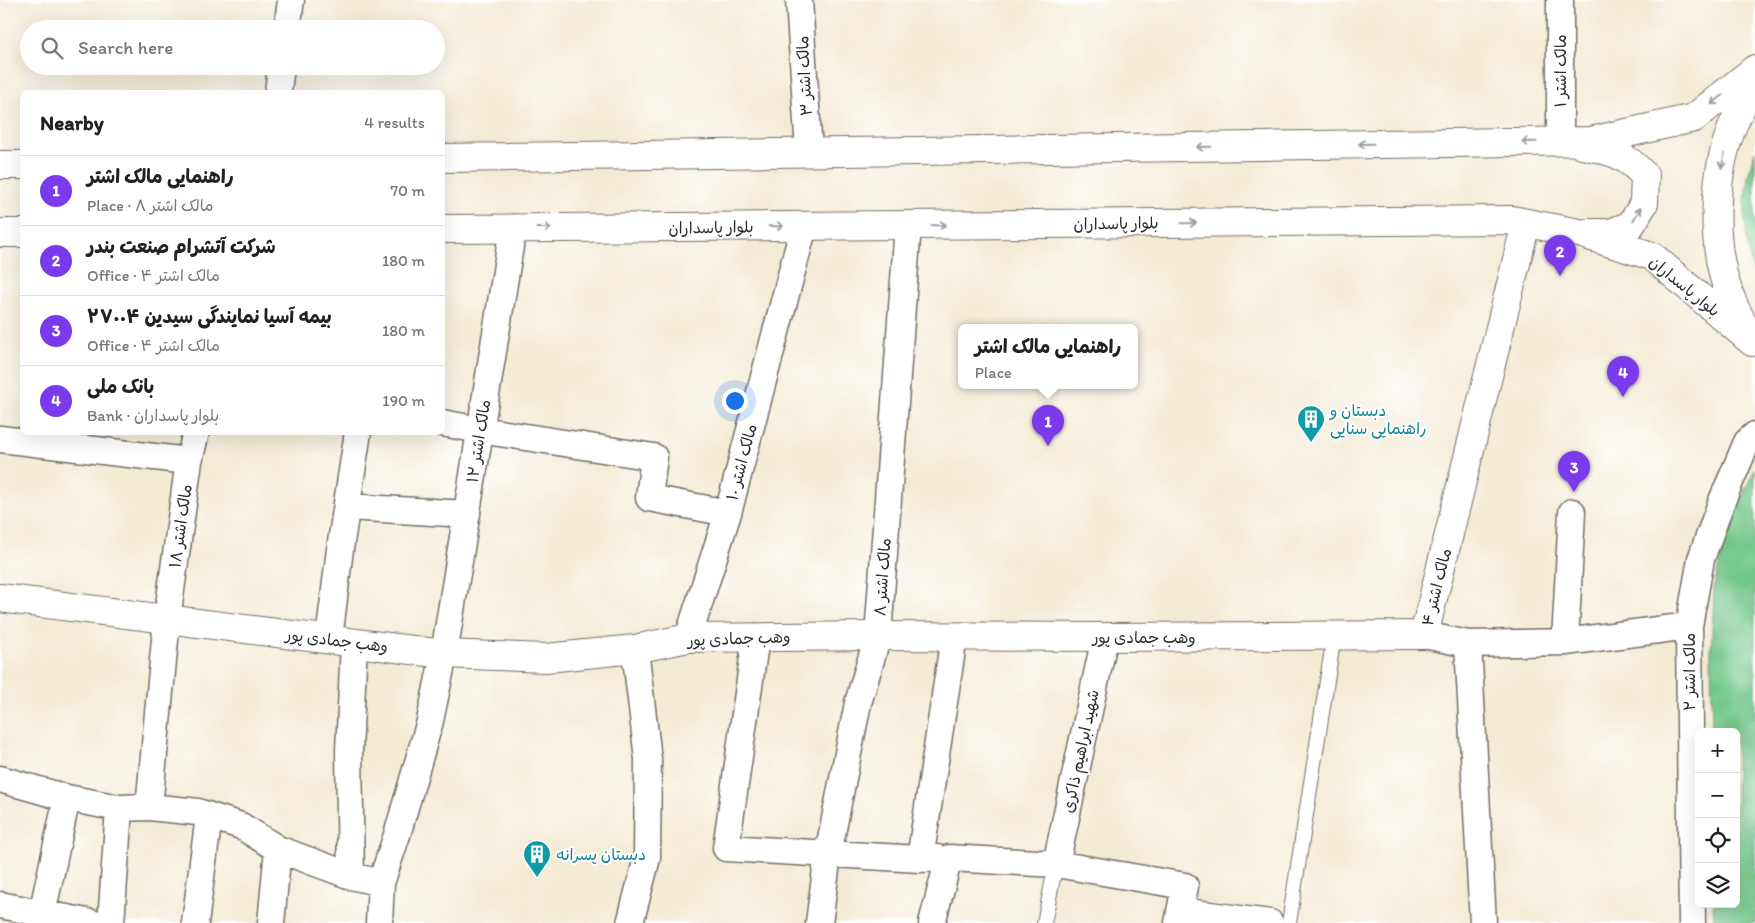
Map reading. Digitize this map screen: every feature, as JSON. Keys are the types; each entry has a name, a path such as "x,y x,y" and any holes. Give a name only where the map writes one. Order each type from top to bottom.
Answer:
{"main road":[{"path":"445,158 1591,141 1694,118 1755,69"},
{"path":"1754,344 1731,300 1719,254 1716,207 1722,160 1737,115 1755,84"},
{"path":"1560,141 1611,151 1633,163 1644,176 1644,203 1631,225 1610,233 1578,233"},
{"path":"0,165 20,164"},
{"name":"بلوار پاسداران","path":"445,229 1512,220 1578,233 1652,256 1754,344"},
{"name":"مالک اشتر ۴","path":"1424,635 1526,223"},
{"path":"0,233 20,233"},
{"name":"وهب جمادی پور","path":"0,598 444,654 546,658 634,649 688,638 1424,635"}],"street":[{"path":"288,20 291,0"},
{"name":"مالک اشتر ۳","path":"799,0 809,152"},
{"name":"مالک اشتر ۱","path":"1560,0 1560,141"},
{"path":"278,90 280,75"},
{"name":"مالک اشتر ۸","path":"819,923 828,854 858,703 878,636 908,225"},
{"name":"مالک اشتر ۱۰","path":"688,638 728,513 804,226"},
{"name":"مالک اشتر ۱۲","path":"379,923 381,883 430,721 444,654 512,228"},
{"path":"445,424 654,457 649,498 728,513"},
{"name":"مالک اشتر ۱۸","path":"149,807 168,619 189,461 195,435"},
{"path":"351,876 349,751 342,641 347,507 358,435"},
{"name":"مالک اشتر ۲","path":"1692,923 1689,626 1701,559 1721,503 1743,451 1747,442 1755,436"},
{"path":"0,439 189,461"},
{"path":"347,507 467,514"},
{"path":"1565,642 1572,512"},
{"name":"مالک اشتر ۴","path":"1424,635 1468,644 1565,642 1689,626"},
{"path":"756,637 726,848 920,859 949,858 1056,864 1185,886 1179,917 1270,923"},
{"path":"920,859 954,637"},
{"name":"شهید ابراهیم ذاکری","path":"1056,864 1104,637"},
{"path":"1468,644 1483,923"},
{"path":"630,923 647,858 648,759 634,649"},
{"path":"0,779 67,798 118,808 149,807 198,812 241,826 278,849 351,876 381,883"},
{"path":"42,918 67,798"},
{"path":"111,923 118,808"},
{"path":"195,923 209,816"},
{"path":"271,923 278,849"},
{"path":"932,923 949,858"},
{"path":"0,905 42,918 92,923"}],"lane":[{"path":"1289,923 1334,636"},
{"path":"1044,923 1056,864"}],"green space":[{"path":"1755,151 1755,279 1746,231 1745,199 1750,167"},
{"path":"1755,469 1755,923 1714,923 1713,908 1740,908 1740,728 1712,728 1711,653 1714,586 1731,519"}],"place":[{"name":"شرکت آتشرام صنعت بندر","path":"1560,276"},
{"name":"بانک ملی","path":"1623,397"},
{"name":"دبستان و راهنمایی سنایی","path":"1311,443"},
{"name":"راهنمایی مالک اشتر","path":"1048,446"},
{"name":"بیمه آسیا نمایندگی سیدین ۲۷۰۰۴","path":"1574,492"},
{"name":"دبستان پسرانه","path":"537,878"}]}
